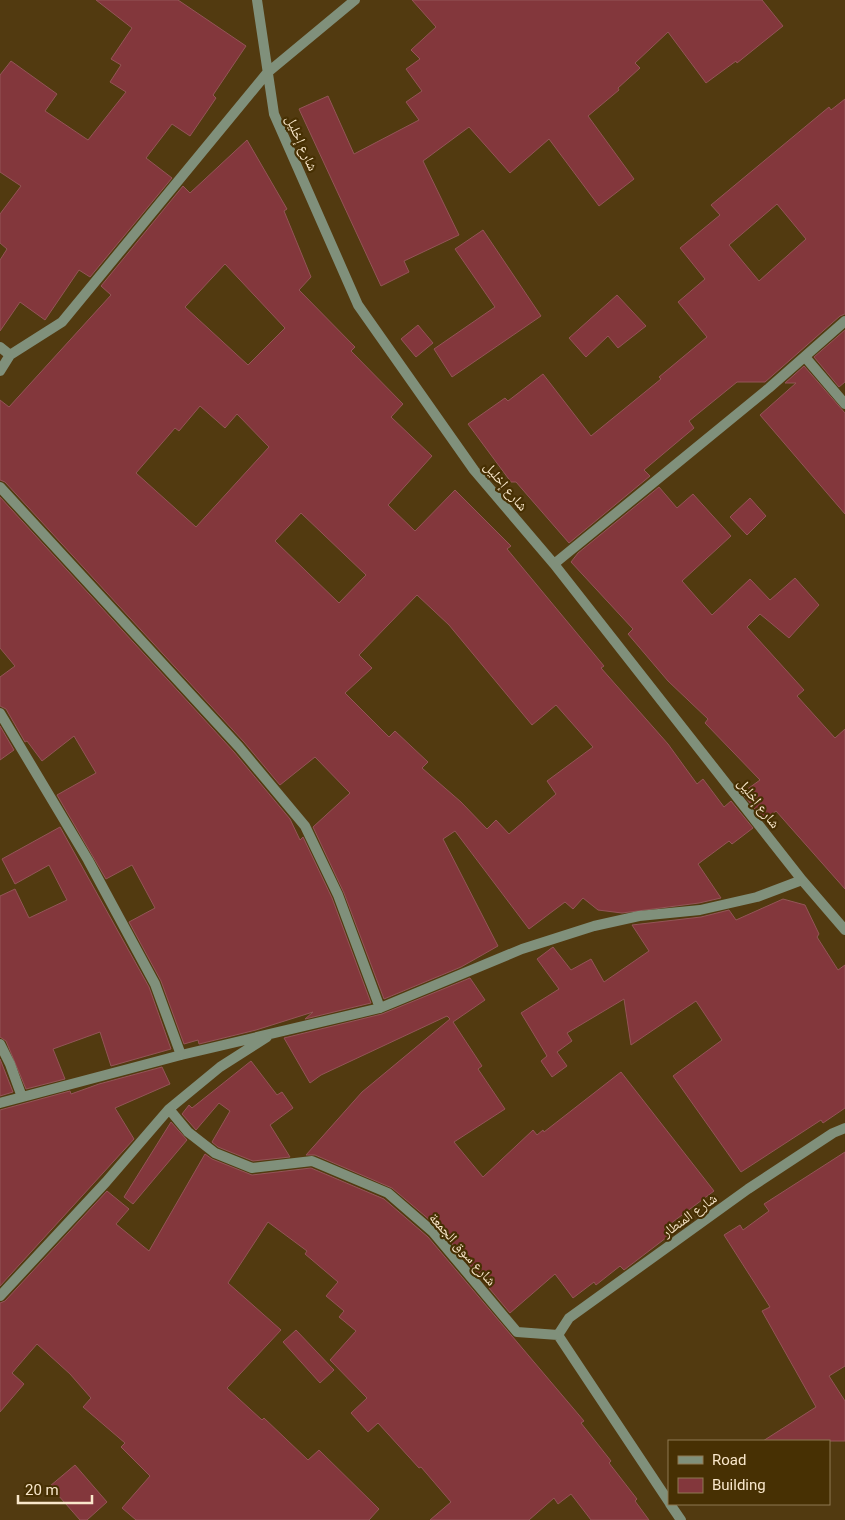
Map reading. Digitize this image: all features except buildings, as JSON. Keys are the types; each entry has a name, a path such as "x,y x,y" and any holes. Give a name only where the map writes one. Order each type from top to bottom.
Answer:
{"street":[{"name":"شارع إخليل","path":"257,0 274,114 358,305 474,470 554,564 802,880 845,930"},
{"path":"0,371 10,355 62,322 267,73 355,0"},
{"path":"554,564 805,357 845,321"},
{"path":"0,347 10,355"},
{"path":"805,357 845,404"},
{"path":"0,487 239,747 305,826 338,895 380,1008"},
{"path":"0,712 88,860 155,984 181,1055"},
{"path":"0,1103 181,1055 380,1008 522,949 594,926 639,916 700,910 757,897 802,880"},
{"path":"0,1296 106,1182 169,1109 220,1067 274,1033"},
{"path":"0,1044 10,1064 22,1097"},
{"name":"شارع سوق الجمعة","path":"169,1109 188,1132 215,1153 252,1168 312,1162 388,1194 433,1232 517,1332 558,1335"},
{"name":"شارع المنطار","path":"558,1335 569,1318 748,1189 833,1133 845,1128"},
{"path":"558,1335 668,1501"},
{"path":"670,1505 681,1520"}]}
